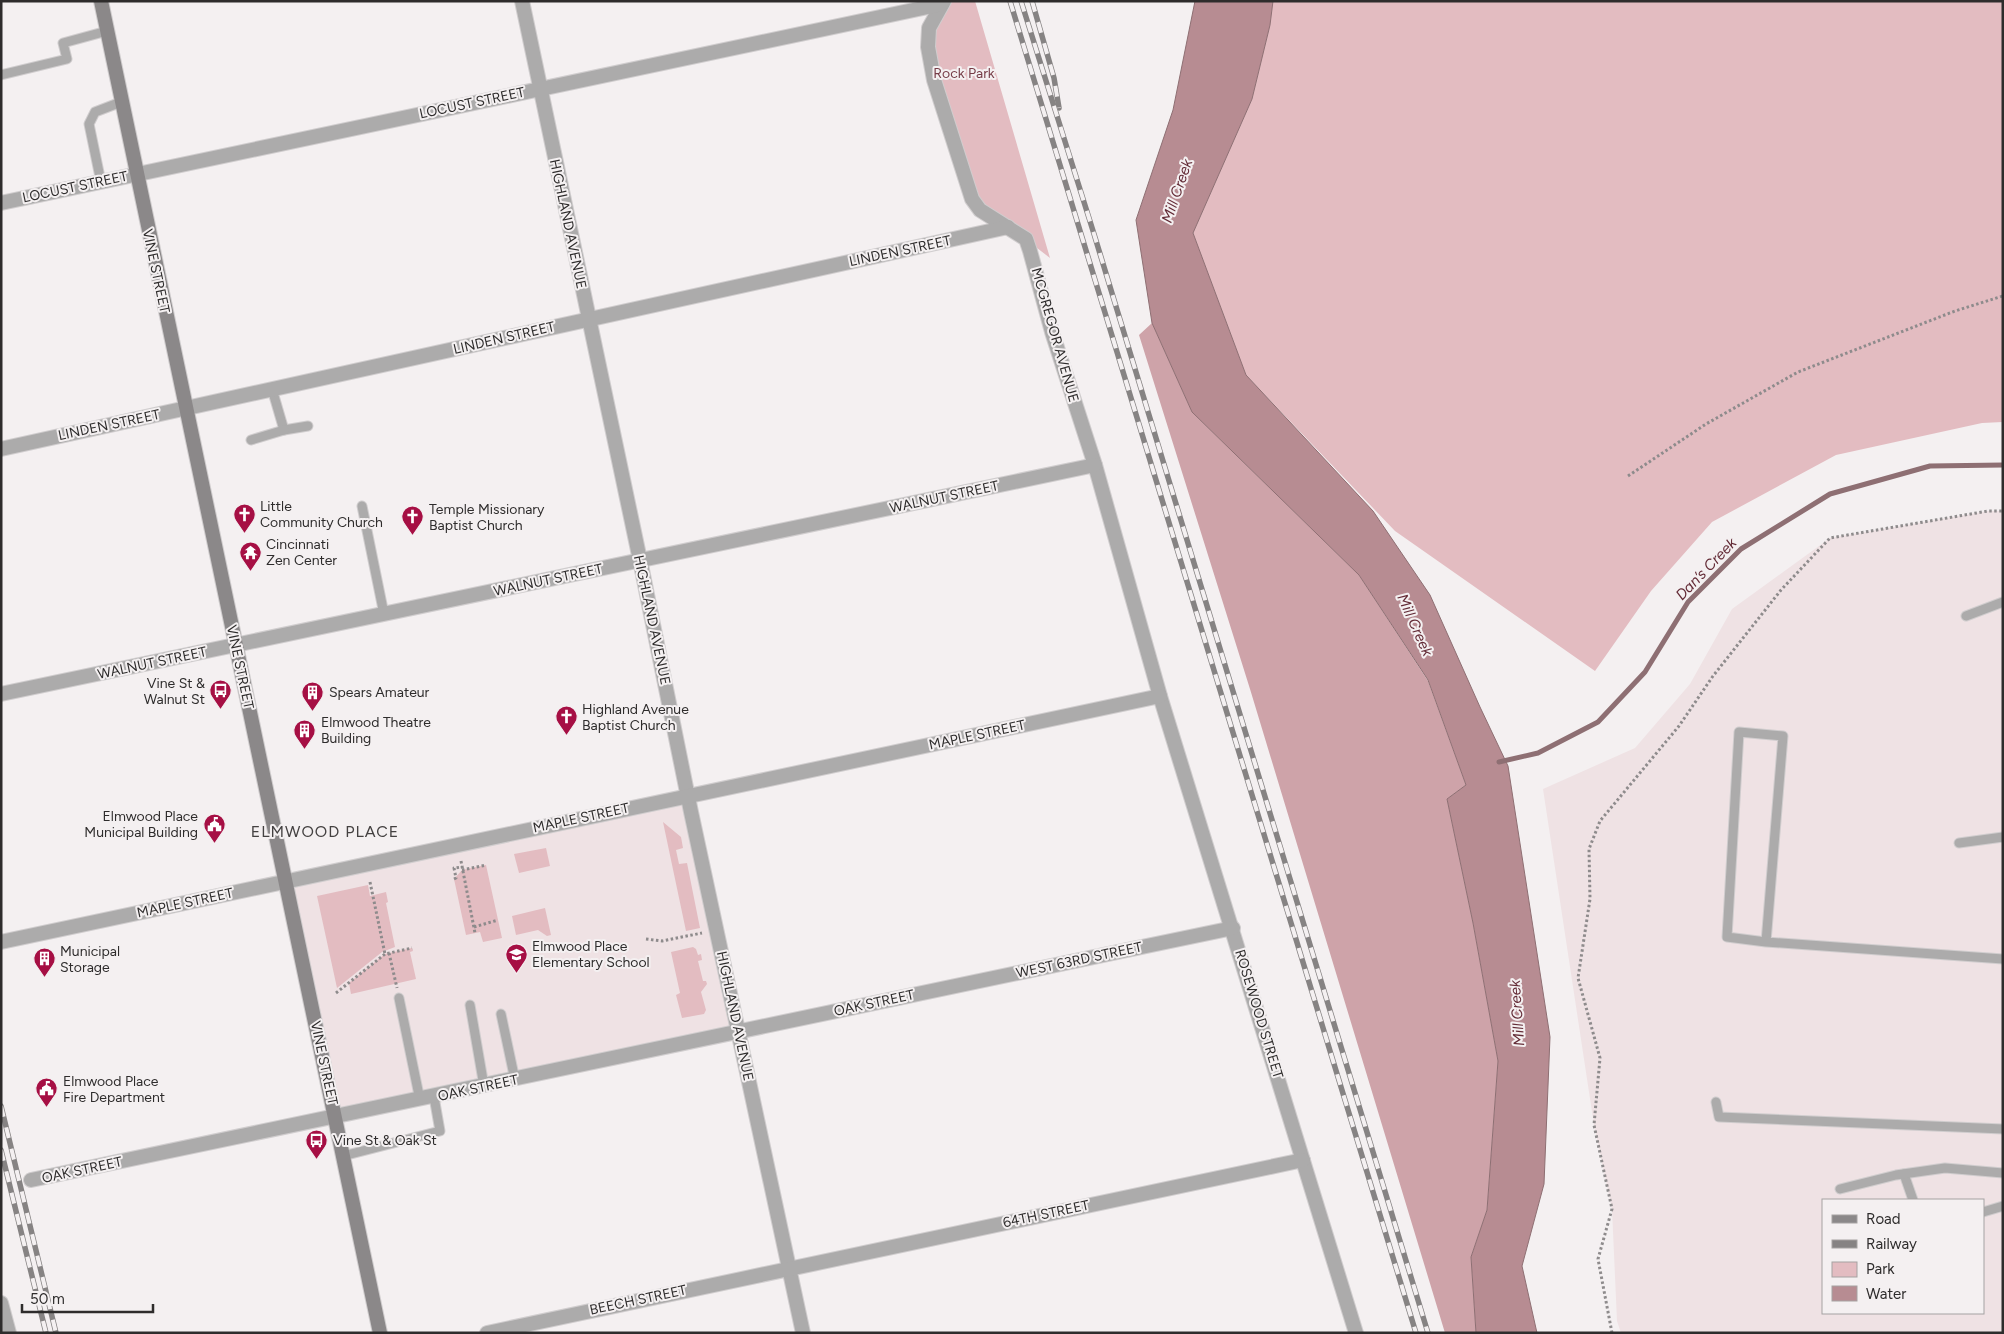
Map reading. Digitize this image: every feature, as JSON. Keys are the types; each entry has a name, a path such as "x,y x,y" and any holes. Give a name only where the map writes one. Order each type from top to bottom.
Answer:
{"main road":[{"name":"VINE STREET","path":"100,1 380,1333"}],"street":[{"name":"HIGHLAND AVENUE","path":"522,1 803,1333"},
{"name":"LOCUST STREET","path":"1,203 943,3"},
{"name":"MCGREGOR AVENUE","path":"943,3 934,18 928,39 934,80 972,199 980,210 1026,239 1052,332 1095,465 1160,696"},
{"name":"LINDEN STREET","path":"1,449 1008,227"},
{"name":"WALNUT STREET","path":"1,694 1095,465"},
{"name":"MAPLE STREET","path":"1,942 1160,696"},
{"name":"ROSEWOOD STREET","path":"1160,696 1233,928 1356,1333"},
{"name":"WEST 63RD STREET","path":"925,992 1233,928"},
{"name":"OAK STREET","path":"31,1180 336,1118 925,992"},
{"name":"64TH STREET","path":"790,1268 1304,1160"},
{"name":"BEECH STREET","path":"487,1333 790,1268"},
{"path":"1,1303 6,1328"}],"lane":[{"path":"1,75 67,59 63,43 107,31"},
{"path":"101,182 90,124 95,112 121,102"},
{"path":"272,390 284,430"},
{"path":"250,440 284,430 308,426"},
{"path":"362,506 384,614"},
{"path":"1966,616 2003,602"},
{"path":"1766,942 1783,736 1739,732 1727,936 1766,942 2003,959"},
{"path":"1959,843 2003,836"},
{"path":"399,998 420,1100"},
{"path":"470,1005 484,1086"},
{"path":"501,1014 515,1080"},
{"path":"344,1156 440,1131 434,1097"},
{"path":"1716,1102 1719,1117 2003,1129"},
{"path":"1840,1189 1904,1174 1945,1168 2003,1173"},
{"path":"1904,1174 1913,1199"},
{"path":"1984,1212 2003,1206"}],"path":[{"path":"1628,476 1706,424 1798,372 1955,311 2003,296"},
{"path":"1612,1333 1598,1259 1612,1209 1594,1125 1600,1058 1578,978 1590,899 1590,849 1600,821 1679,726 1713,676 1781,590 1830,538 2003,510"},
{"path":"460,862 475,933"},
{"path":"454,879 456,878 454,868 462,869 486,865"},
{"path":"370,882 395,982"},
{"path":"474,927 498,920"},
{"path":"646,939 662,941 717,930"},
{"path":"336,993 387,954 412,948"}],"shaded area":[{"path":"1152,323 1192,412 1359,575 1428,681 1466,785 1447,799 1473,923 1498,1061 1487,1210 1471,1257 1476,1333 1445,1333 1250,689 1139,335"},
{"path":"1988,511 2003,511 2003,1333 1621,1333 1617,1321 1612,1209 1594,1125 1543,789 1635,748 1690,684 1732,609 1830,538"},
{"name":"Elmwood Place Elementary School","path":"689,795 738,1031 336,1118 286,881"}],"green space":[{"name":"Rock Park","path":"944,1 975,1 1050,258 1015,231 980,210 928,47"},
{"path":"1273,1 2003,1 2003,422 1982,423 1836,455 1712,522 1651,591 1595,671 1395,531 1246,375 1193,233 1252,99 1270,25"},
{"path":"663,822 681,837 683,848 676,850 679,864 687,863 700,928 686,931"},
{"path":"546,848 550,866 519,873 514,854"},
{"path":"486,865 502,938 483,942 480,932 466,935 454,879 462,870"},
{"path":"368,885 370,896 386,892 388,902 386,903 395,947 382,952 337,988 317,896"},
{"path":"545,908 551,935 547,936 538,930 516,935 512,916"},
{"path":"693,947 698,955 701,954 702,960 698,961 703,981 706,981 707,984 701,992 706,1010 704,1014 682,1018 676,995 680,993 671,952"},
{"path":"412,948 413,951 410,952 416,979 351,994 349,983 385,954"}],"water":[{"name":"Mill Creek","path":"1195,1 1273,1 1270,25 1252,99 1193,233 1246,375 1373,511 1430,595 1508,766 1550,1037 1544,1184 1522,1266 1537,1333 1476,1333 1471,1257 1487,1210 1498,1061 1473,923 1447,799 1466,785 1428,680 1359,575 1192,412 1152,323 1136,220 1173,110"}],"waterway":[{"name":"Dan’s Creek","path":"1499,762 1538,753 1598,722 1645,672 1688,602 1741,549 1830,494 1930,466 2003,465"}],"railway":[{"path":"1010,1 1416,1333"},
{"path":"1021,1 1094,234 1428,1333"},
{"path":"1032,1 1054,78 1059,108"},
{"path":"1,1106 56,1333"},
{"path":"1,1150 46,1333"}],"place":[{"name":"Little Community Church","path":"244,533"},
{"name":"Temple Missionary Baptist Church","path":"413,536"},
{"name":"Cincinnati Zen Center","path":"250,571"},
{"name":"Vine St & Walnut St","path":"221,710"},
{"name":"Spears Amateur","path":"313,711"},
{"name":"Highland Avenue Baptist Church","path":"566,736"},
{"name":"Elmwood Theatre Building","path":"305,749"},
{"name":"Elmwood Place Municipal Building","path":"214,843"},
{"name":"Elmwood Place Elementary School","path":"516,973"},
{"name":"Municipal Storage","path":"44,978"},
{"name":"Elmwood Place Fire Department","path":"47,1108"},
{"name":"Vine St & Oak St","path":"317,1159"}],"district":[{"name":"ELMWOOD PLACE","path":"325,831"}]}
